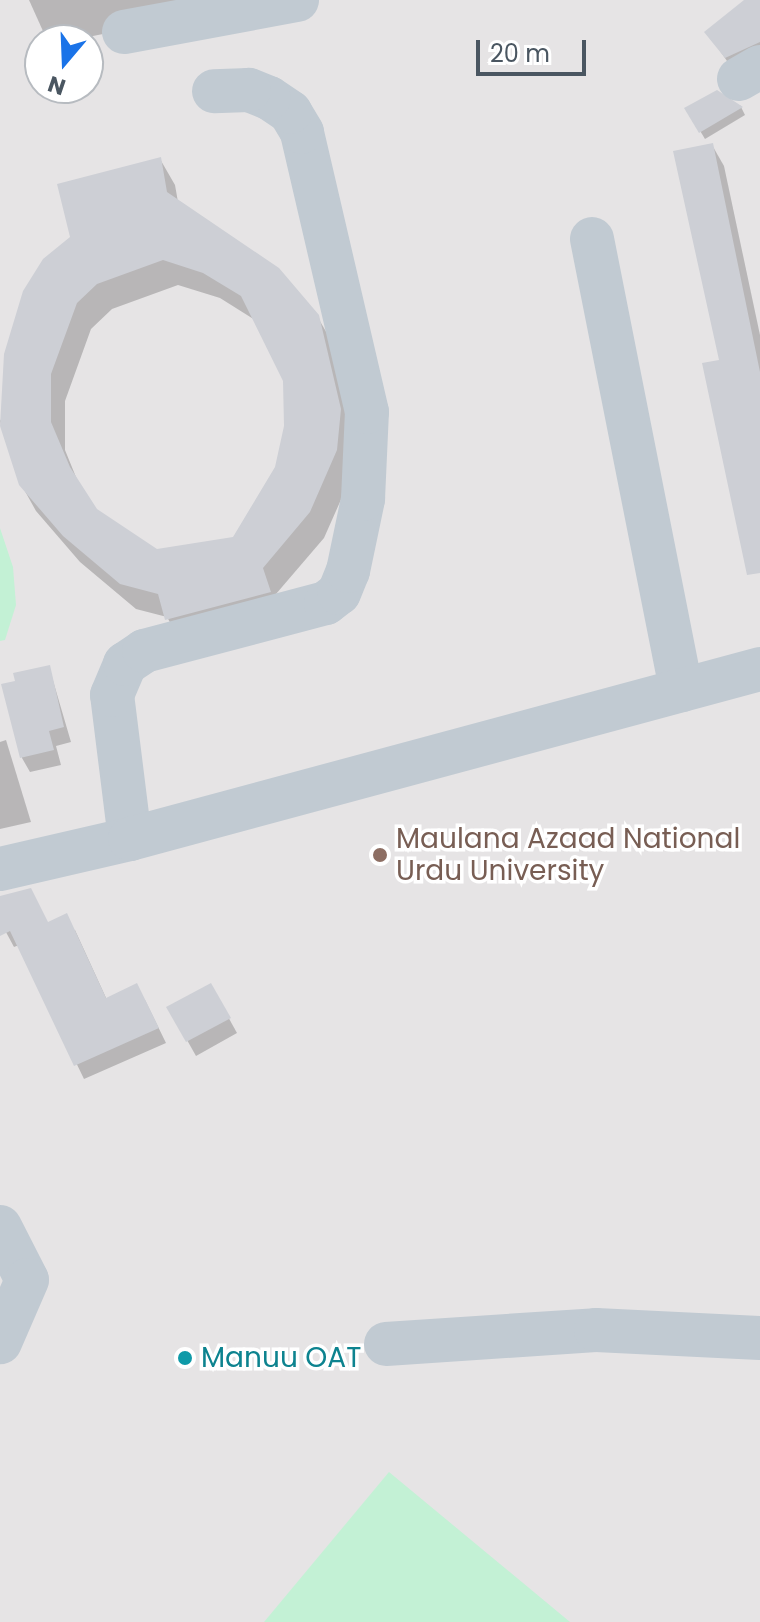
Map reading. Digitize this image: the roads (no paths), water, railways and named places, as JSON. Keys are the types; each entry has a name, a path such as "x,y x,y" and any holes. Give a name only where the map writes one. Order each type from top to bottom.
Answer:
{"lane":[{"path":"124,32 297,0"},
{"path":"130,839 112,695 125,664 144,651 326,603 339,593 348,571 363,499 367,412 302,132 290,112 269,98 249,90 214,91"},
{"path":"592,239 681,690"},
{"path":"0,869 130,839 760,669"},
{"path":"0,1227 27,1280 0,1342"},
{"path":"386,1344 596,1330 760,1338"}],"place":[{"name":"Maulana Azaad National Urdu University","path":"380,855"},
{"name":"Manuu OAT","path":"185,1358"}]}
